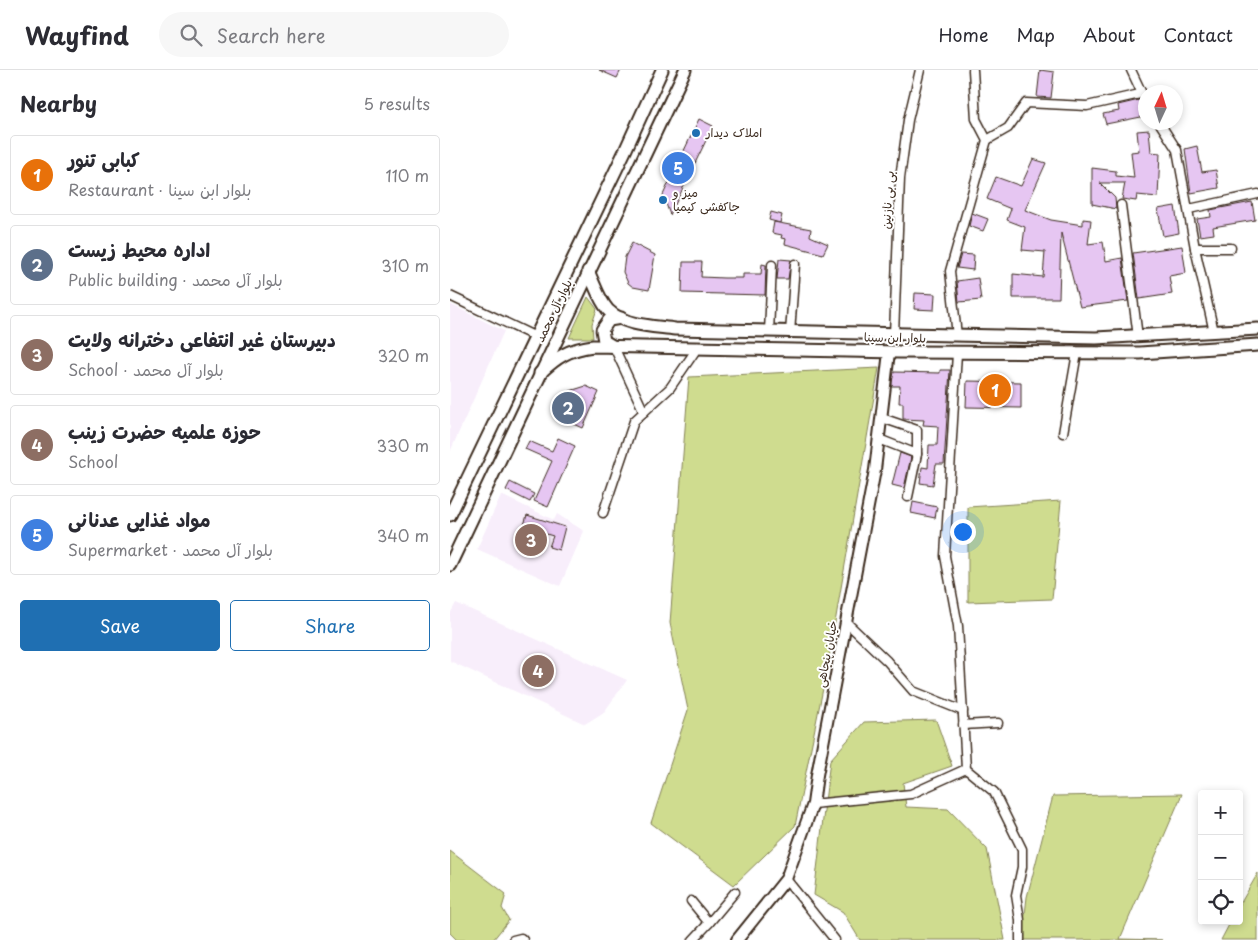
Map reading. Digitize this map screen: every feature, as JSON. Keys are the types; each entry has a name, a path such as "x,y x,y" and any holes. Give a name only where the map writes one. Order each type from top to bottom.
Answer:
{"main road":[{"name":"بلوار آل محمد","path":"450,565 684,70"},
{"name":"بلوار آل محمد","path":"450,515 659,75"},
{"path":"659,75 675,90"},
{"name":"بلوار ابن سینا","path":"588,271 607,309 621,318 644,325 675,329 957,336 1138,337 1258,329"},
{"path":"614,348 604,341 602,330 609,320 621,318"},
{"name":"بلوار ابن سینا","path":"540,373 560,355 576,348 593,346 614,348 698,347 889,352 1140,353 1258,345"}],"street":[{"name":"بی بی نازنین","path":"894,334 900,178 908,120 920,70"},
{"path":"957,336 950,270 987,140 976,119 973,70"},
{"path":"1131,70 1138,89"},
{"path":"987,140 1008,128 1026,103 1087,106 1138,94"},
{"path":"1164,130 1177,150 1190,209 1195,248 1214,332"},
{"path":"1190,209 1258,194"},
{"path":"1121,205 1138,337"},
{"path":"1195,248 1231,248"},
{"path":"790,333 795,264"},
{"path":"769,332 772,266"},
{"path":"450,296 536,337"},
{"path":"603,513 634,421 670,388 698,347"},
{"path":"614,348 644,412"},
{"name":"خیابان پنجاهی","path":"737,940 786,879 813,804 879,439 889,352"},
{"path":"957,352 945,556 958,626 966,769 994,792 1022,848 1022,867 1016,896 1020,920 1020,940"},
{"path":"1063,432 1077,353"},
{"path":"882,418 917,430 917,454 908,497"},
{"path":"879,439 917,454"},
{"path":"846,622 887,660 912,691 963,711"},
{"path":"964,725 998,723"},
{"path":"813,804 910,794 966,769"},
{"path":"786,879 835,940"},
{"path":"693,940 735,892"},
{"path":"691,901 709,923"},
{"path":"513,940 521,938 524,940"}],"shaded area":[{"path":"450,304 504,331 450,452"},
{"path":"501,495 554,520 557,514 584,531 560,586 477,549"},
{"path":"456,603 627,680 604,712 585,724 450,661 450,614"}],"green space":[{"path":"588,297 597,309 592,324 593,338 569,338"},
{"path":"879,368 827,669 795,826 734,885 651,823 688,710 670,623 689,377"},
{"path":"1061,501 1052,599 968,602 968,507"},
{"path":"936,720 952,766 903,783 906,807 948,809 987,849 1005,940 860,940 843,912 814,895 830,760 864,722"},
{"path":"1182,794 1120,939 1162,940 1022,940 1027,897 1053,796"},
{"path":"450,851 506,894 502,908 509,920 493,940 457,940 450,933"},
{"path":"1258,873 1258,940 1221,940 1229,925 1243,925 1243,899"}],"building":[{"path":"599,70 621,70 617,78"},
{"path":"1040,70 1054,72 1051,98 1037,97"},
{"path":"1138,100 1138,118 1106,124 1103,114 1119,111 1118,105"},
{"path":"699,119 713,126 670,215 663,195"},
{"path":"1149,130 1151,152 1160,153 1158,197 1137,195 1136,201 1122,199 1125,183 1100,183 1115,198 1116,209 1092,204 1092,168 1116,171 1116,176 1134,178 1131,152 1139,151 1137,131"},
{"path":"1197,146 1202,172 1216,170 1219,188 1191,193 1185,149"},
{"path":"1033,159 1046,163 1025,210 1051,220 1083,225 1083,219 1091,220 1088,244 1103,242 1106,261 1122,258 1128,301 1080,307 1061,233 1059,298 1013,298 1013,274 1043,277 1045,252 1022,250 1025,227 1007,220 1011,209 987,199 996,177 1021,186"},
{"path":"1252,202 1255,220 1213,227 1214,234 1200,236 1197,219 1211,217 1210,210"},
{"path":"1175,206 1179,233 1163,236 1158,209"},
{"path":"771,212 782,215 780,223 769,220"},
{"path":"972,213 988,219 983,231 969,226"},
{"path":"774,222 811,229 810,236 828,244 823,254 785,244 786,239 781,238 782,235 772,233"},
{"path":"632,243 655,255 649,290 633,287 628,283 623,272 625,257"},
{"path":"1182,246 1186,273 1169,276 1172,294 1139,299 1133,253"},
{"path":"961,254 974,255 973,270 957,268"},
{"path":"779,259 791,260 788,279 777,279"},
{"path":"683,262 702,262 701,277 724,278 743,278 743,274 761,274 762,264 766,265 765,295 682,293"},
{"path":"978,278 981,300 959,302 957,281"},
{"path":"915,293 935,294 934,310 914,309"},
{"path":"940,370 950,370 944,464 936,464 933,485 920,483 922,467 928,468 929,445 937,445 938,426 923,425 924,420 903,419 903,403 899,403 900,386 892,386 892,382 894,372 940,373"},
{"path":"967,381 1021,382 1021,408 966,407"},
{"path":"586,386 599,392 583,428 570,422 563,406 570,391"},
{"path":"558,438 575,446 548,507 534,501 552,461 525,449 529,441 552,451"},
{"path":"900,453 911,457 904,488 892,485"},
{"path":"510,482 534,494 530,502 506,490"},
{"path":"913,502 937,507 935,518 911,513"},
{"path":"527,515 565,527 559,550 549,547 553,536 533,530 530,541 520,539"}],"place":[{"name":"املاک دیدار","path":"696,133"},
{"name":"مواد غذایی عدنانی","path":"678,168"},
{"name":"میز و جاکفشی کیمیا","path":"663,200"},
{"name":"کبابی تنور","path":"995,390"},
{"name":"اداره محیط زیست","path":"568,408"},
{"name":"دبیرستان غیر انتفاعی دخترانه ولایت","path":"531,540"},
{"name":"حوزه علمیه حضرت زینب","path":"538,671"}]}
